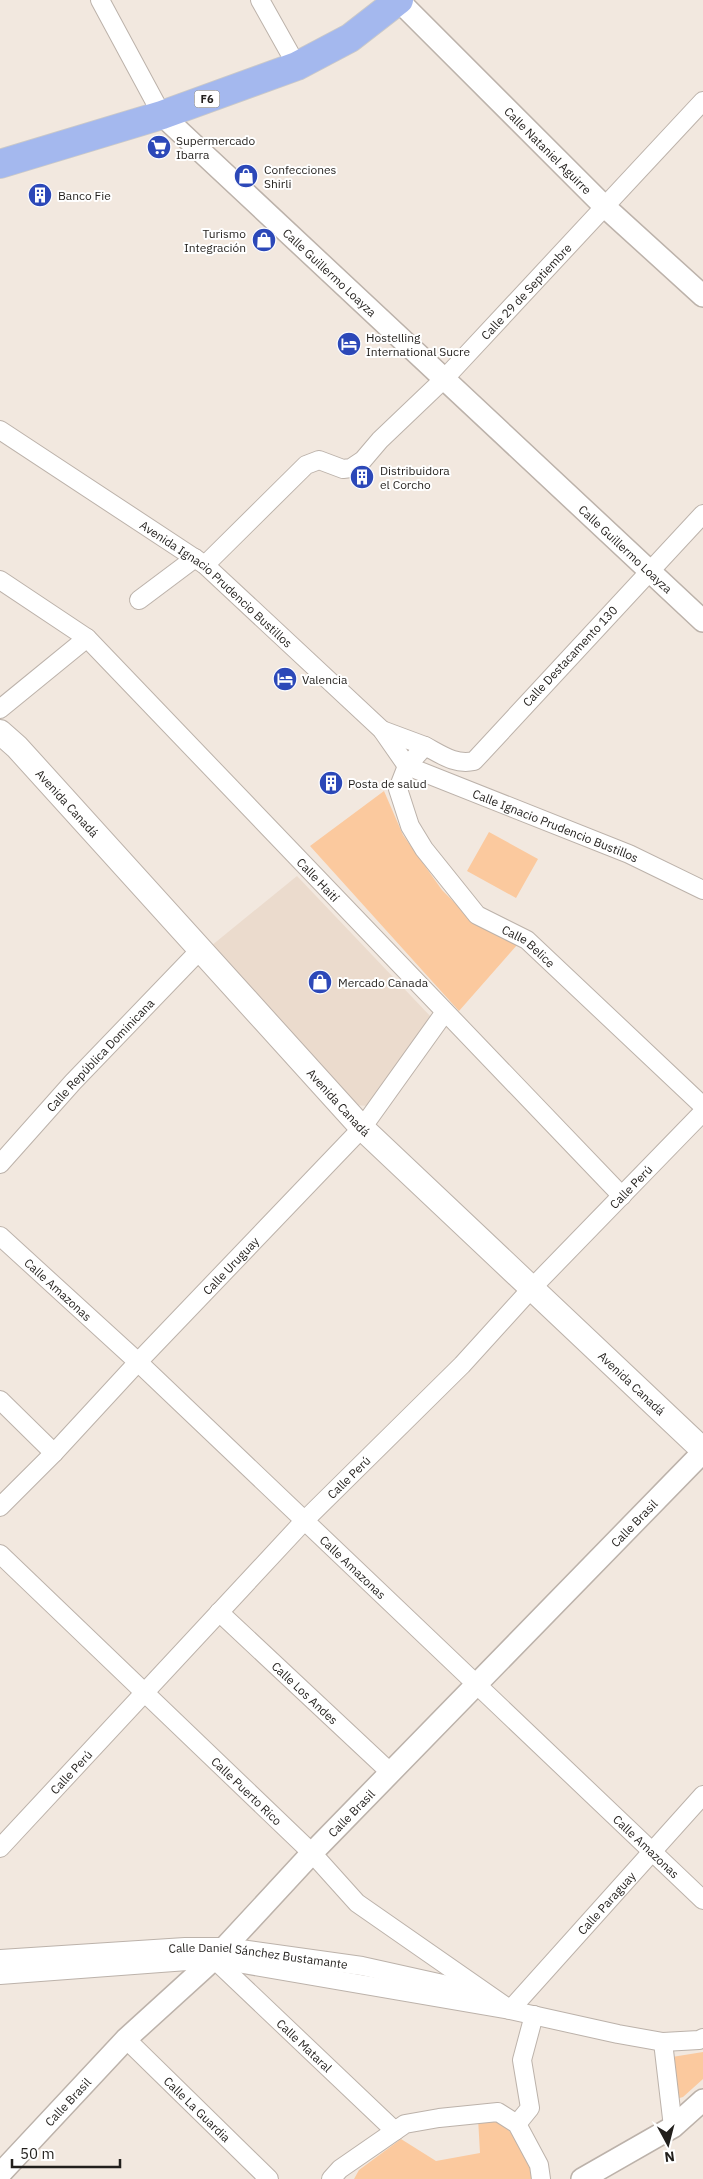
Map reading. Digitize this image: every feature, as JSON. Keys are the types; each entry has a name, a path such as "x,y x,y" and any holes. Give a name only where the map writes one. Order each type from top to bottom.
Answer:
{"highway":[{"name":"F6","path":"3,157 162,115 297,66 350,38 399,0"}],"main road":[{"name":"Avenida Canadá","path":"0,732 17,747 362,1128 703,1451"}],"street":[{"name":"Calle Guillermo Loayza","path":"100,0 162,115 703,621"},
{"path":"260,0 297,66"},
{"name":"Calle Nataniel Aguirre","path":"399,0 604,206 703,296"},
{"name":"Calle 29 de Septiembre","path":"200,561 306,465 320,460 343,469 351,468 363,460 380,440 445,378 703,101"},
{"name":"Avenida Ignacio Prudencio Bustillos","path":"0,430 200,561 382,730 407,766"},
{"name":"Calle Destacamento 130","path":"382,730 425,746 453,761 465,763 474,761 703,514"},
{"path":"139,600 200,561"},
{"name":"Calle Haití","path":"0,580 88,638 622,1196"},
{"path":"0,710 88,638"},
{"path":"407,766 425,746"},
{"name":"Calle Ignacio Prudencio Bustillos","path":"407,766 629,854 703,890"},
{"name":"Calle Belice","path":"407,766 398,789 410,826 424,848 477,915 527,940 703,1106"},
{"name":"Calle República Dominicana","path":"0,1164 73,1082 201,949"},
{"name":"Calle Uruguay","path":"0,1507 54,1453 138,1362 362,1128 445,1012"},
{"name":"Calle Perú","path":"0,1848 305,1520 462,1364 531,1289 703,1112"},
{"name":"Calle Amazonas","path":"0,1236 138,1362 703,1900"},
{"path":"0,1400 54,1453"},
{"name":"Calle Brasil","path":"0,2174 126,2039 220,1953 312,1853 391,1774 476,1683 703,1451"},
{"name":"Calle Puerto Rico","path":"0,1554 312,1853 357,1903 510,2010"},
{"name":"Calle Los Andes","path":"219,1612 391,1774"},
{"name":"Calle Paraguay","path":"510,2010 703,1795"},
{"name":"Calle Daniel Sánchez Bustamante","path":"0,1958 185,1946 220,1953 371,1968 461,1988 510,2010 618,2034 664,2042 699,2040 703,2038"},
{"name":"Calle Daniel Sánchez Bustamante","path":"0,1975 220,1953"},
{"name":"Calle Mataral","path":"220,1953 395,2131"},
{"path":"517,2124 530,2108 522,2060 534,2015"},
{"name":"Calle La Guardia","path":"126,2039 269,2179"},
{"path":"664,2042 672,2127"},
{"path":"582,2179 672,2127 703,2100"},
{"path":"331,2179 340,2170 405,2124 439,2118 498,2112 517,2124 539,2165 541,2179"}],"shaded area":[{"path":"384,791 403,835 442,890 467,915 488,931 517,945 459,1011 310,846"},
{"path":"489,832 538,859 516,898 467,871"},
{"name":"Mercado Canada","path":"297,876 432,1018 370,1106 351,1105 211,946"},
{"path":"703,2052 703,2079 683,2097 676,2099 672,2057"},
{"path":"478,2118 496,2120 513,2134 538,2179 354,2179 359,2170 401,2139 436,2161 480,2153"}],"place":[{"name":"Supermercado Ibarra","path":"159,147"},
{"name":"Confecciones Shirli","path":"246,176"},
{"name":"Banco Fie","path":"40,195"},
{"name":"Turismo Integración","path":"264,240"},
{"name":"Hostelling International Sucre","path":"349,344"},
{"name":"Distribuidora el Corcho","path":"362,477"},
{"name":"Valencia","path":"285,679"},
{"name":"Posta de salud","path":"331,783"},
{"name":"Mercado Canada","path":"320,982"}]}
